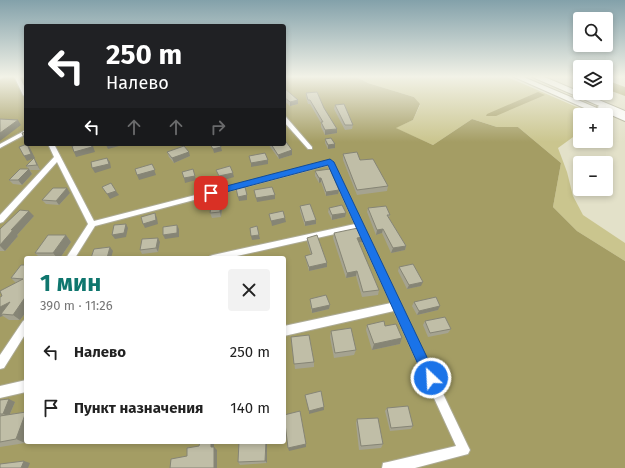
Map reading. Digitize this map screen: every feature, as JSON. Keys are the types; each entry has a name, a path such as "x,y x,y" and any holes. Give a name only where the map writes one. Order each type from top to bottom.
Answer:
{"highway":[{"path":"586,98 625,114"},
{"path":"610,100 625,106"}],"main road":[{"path":"566,98 590,108"},
{"path":"582,98 625,119"},
{"path":"613,118 625,123"}],"street":[{"path":"286,120 310,148"},
{"path":"0,146 24,133"},
{"path":"52,146 92,224"},
{"path":"0,220 58,157"},
{"path":"71,256 92,224 330,162 464,450 388,468"},
{"path":"222,256 360,226"},
{"path":"286,331 398,306"},
{"path":"0,364 24,327"},
{"path":"0,392 24,386"}],"shaded area":[{"path":"0,98 24,98 24,146 286,146 286,98 415,98 420,104 413,120 396,128 433,145 472,119 497,127 518,127 561,163 553,207 577,231 625,261 625,468 0,468"},
{"path":"415,98 555,98 579,108 573,108 573,137 558,148 567,172 573,196 583,215 625,243 625,261 577,231 553,207 561,163 518,127 497,127 472,119 433,145 395,128 413,120 420,105"},
{"path":"524,98 538,98 496,116 486,116 487,114"}],"building":[{"path":"286,98 295,98 298,100 290,102"},
{"path":"307,98 320,98 337,129 325,130 321,122 323,122 310,100 308,100"},
{"path":"344,104 353,125 345,125 335,105"},
{"path":"0,119 18,120 0,133"},
{"path":"331,138 335,144 328,145 325,139"},
{"path":"286,142 292,150 278,155 272,146 286,146"},
{"path":"24,145 28,146 31,154 24,156 19,147"},
{"path":"72,146 92,147 74,152"},
{"path":"184,146 189,152 172,158 167,152"},
{"path":"211,146 221,147 213,149"},
{"path":"357,152 360,160 373,159 388,186 357,190 343,154"},
{"path":"265,153 268,160 251,163 249,156"},
{"path":"34,158 37,165 26,166"},
{"path":"107,158 109,164 92,168 91,162"},
{"path":"152,164 155,170 137,175 135,169"},
{"path":"230,166 233,173 219,176 216,170"},
{"path":"20,169 29,169 18,180 9,180"},
{"path":"193,169 195,176 184,178 182,172"},
{"path":"330,169 339,190 326,192 321,178 319,178 315,171"},
{"path":"111,183 116,191 107,194 102,187"},
{"path":"245,187 247,195 238,197 236,188"},
{"path":"272,187 275,195 256,198 254,190"},
{"path":"53,188 67,188 56,201 42,200"},
{"path":"310,204 316,220 305,222 300,206"},
{"path":"220,205 220,212 210,213 211,206"},
{"path":"342,205 346,213 332,215 329,208"},
{"path":"386,206 390,215 387,215 406,246 393,248 383,229 377,230 368,208"},
{"path":"20,210 29,211 11,230 13,230 0,245 0,229"},
{"path":"283,211 285,218 271,221 269,214"},
{"path":"155,213 156,220 143,224 141,217"},
{"path":"126,224 124,233 112,235 114,225"},
{"path":"177,225 177,233 163,235 163,227"},
{"path":"257,226 259,235 251,236 250,228"},
{"path":"358,228 362,237 357,238 379,290 363,292 357,271 347,273 334,233"},
{"path":"48,235 66,235 53,253 35,253"},
{"path":"317,235 327,263 309,267 305,256 312,254 307,238"},
{"path":"158,238 156,248 140,250 142,239"},
{"path":"110,247 108,256 92,256 94,249"},
{"path":"413,264 423,282 409,285 399,267"},
{"path":"21,265 24,265 24,299 13,315 1,314 10,302 0,307 0,297 2,296 0,291 23,279 11,278"},
{"path":"326,295 330,305 312,309 310,299"},
{"path":"436,297 440,306 419,311 414,302"},
{"path":"445,317 451,329 430,333 425,321"},
{"path":"384,321 385,326 396,324 402,338 374,344 367,325"},
{"path":"351,328 356,350 335,353 331,331"},
{"path":"309,335 314,362 294,364 291,337"},
{"path":"321,391 324,407 309,411 305,395"},
{"path":"9,399 3,414 0,414 0,400"},
{"path":"408,406 413,426 391,428 387,408"},
{"path":"300,411 306,444 288,448 286,414"},
{"path":"24,412 24,417 16,439 0,442 0,416"},
{"path":"378,418 383,444 361,446 357,419"},
{"path":"200,444 211,444 211,447 214,447 214,468 170,468 171,459 187,456 187,448 199,446"},
{"path":"239,444 266,444 265,461 238,462"},
{"path":"24,461 21,468 0,468 0,464"}],"route":[{"path":"211,193 330,162 431,378"}]}
